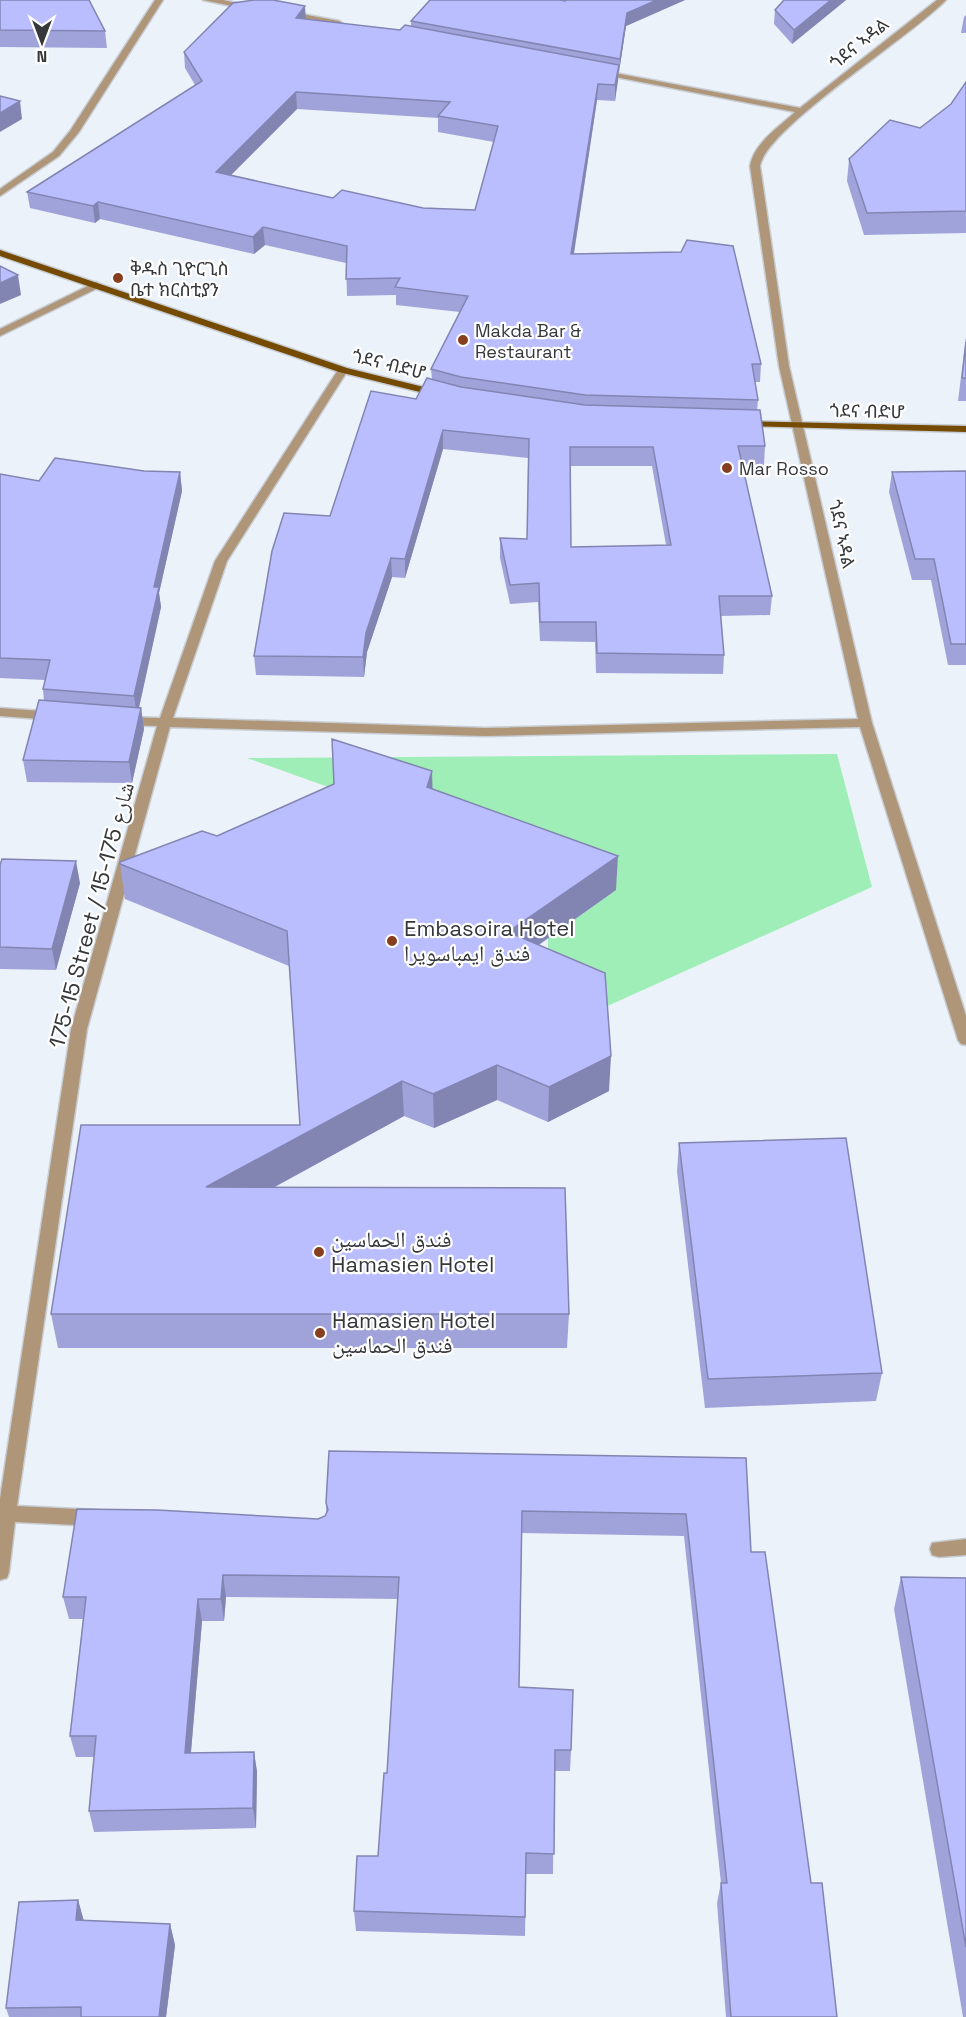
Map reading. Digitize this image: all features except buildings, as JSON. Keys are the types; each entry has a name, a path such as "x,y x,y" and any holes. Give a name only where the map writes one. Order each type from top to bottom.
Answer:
{"main road":[{"name":"ጎደና ብድሆ","path":"0,253 343,370 450,397"},
{"name":"ጎደና ብድሆ","path":"728,423 966,429"}],"street":[{"path":"0,193 56,154 74,132 159,0"},
{"path":"207,0 261,9"},
{"name":"ጎደና ኣዳል","path":"942,0 802,111 766,144 757,155 755,166 784,366 800,426 865,723 966,1040"},
{"path":"273,11 355,27"},
{"path":"590,71 802,111"},
{"path":"0,333 96,285"},
{"name":"175-15 Street / شارع 175-15","path":"0,1572 3,1513 79,1029 164,724 220,561 343,370"},
{"path":"0,712 70,717"},
{"path":"105,719 164,724 485,732 865,723"},
{"path":"3,1513 111,1519"},
{"path":"939,1549 966,1547"}],"green space":[{"path":"837,754 872,887 603,1008 548,984 548,938 616,890 247,758"}],"place":[{"name":"ቅዱስ ጊዮርጊስ ቤተ ክርስቲያን","path":"118,278"},
{"name":"Makda Bar & Restaurant","path":"463,340"},
{"name":"Mar Rosso","path":"727,468"},
{"name":"Embasoira Hotel فندق ايمباسويرا","path":"392,941"},
{"name":"فندق الحماسين Hamasien Hotel","path":"319,1252"},
{"name":"Hamasien Hotel فندق الحماسين","path":"320,1333"}]}
